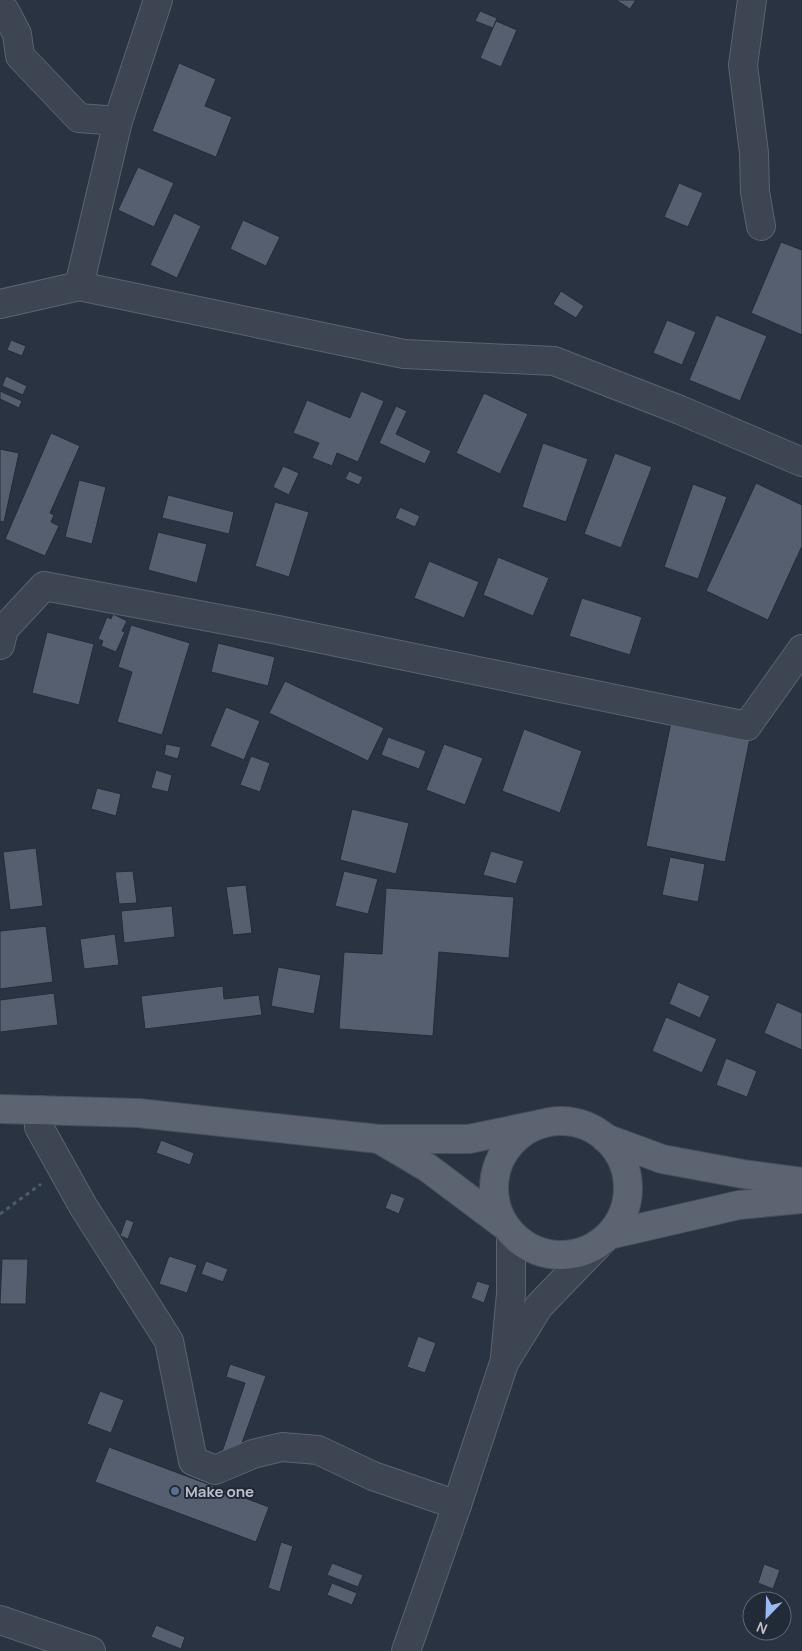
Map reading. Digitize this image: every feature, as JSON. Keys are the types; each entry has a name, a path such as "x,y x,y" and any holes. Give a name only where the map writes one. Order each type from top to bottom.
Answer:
{"main road":[{"path":"21,1110 138,1113 379,1139 468,1139 555,1121 575,1123 594,1130 605,1138 615,1149 623,1163 628,1178 625,1209 619,1223 604,1240"},
{"path":"508,1230 494,1200 493,1186 498,1166 507,1147 517,1137 528,1129 541,1124"},
{"path":"605,1138 662,1159 743,1174 802,1182"},
{"path":"379,1139 428,1168 526,1246 544,1253 563,1256 582,1252 604,1240 739,1205 802,1199"}],"street":[{"path":"78,286 118,121 158,0"},
{"path":"752,0 743,65 754,152 754,192 761,226"},
{"path":"0,8 5,11 17,34 20,56 79,118 118,121"},
{"path":"0,304 78,286 404,354 554,361 680,410 802,462"},
{"path":"0,646 4,629 44,586 273,629 747,726 802,649"},
{"path":"0,1094 39,1127 83,1206 169,1341 193,1461 215,1470 254,1454 282,1447 318,1450 373,1476 457,1505"},
{"path":"406,1651 504,1363 511,1294 508,1230"},
{"path":"504,1363 539,1306 604,1240"},
{"path":"0,1620 91,1651"}],"path":[{"path":"0,1214 62,1168"}],"building":[{"path":"616,0 636,0 630,9"},
{"path":"480,11 497,18 493,28 475,21"},
{"path":"496,21 517,30 501,67 480,58"},
{"path":"179,63 216,79 205,106 232,117 216,157 152,131"},
{"path":"138,167 174,183 154,227 118,210"},
{"path":"679,183 703,193 688,227 664,217"},
{"path":"174,213 201,226 177,278 150,265"},
{"path":"243,220 280,237 266,266 230,249"},
{"path":"781,242 802,250 802,335 751,313"},
{"path":"561,291 584,306 576,318 553,304"},
{"path":"716,315 767,336 740,401 689,380"},
{"path":"667,320 696,332 682,365 653,353"},
{"path":"11,340 26,346 22,356 7,350"},
{"path":"6,376 27,386 23,395 2,386"},
{"path":"0,391 22,401 19,408 0,399"},
{"path":"361,391 384,401 358,462 337,453 332,466 312,458 319,443 293,433 307,400 350,418"},
{"path":"484,393 528,414 500,474 456,453"},
{"path":"396,406 407,411 396,434 431,451 425,464 379,443"},
{"path":"51,433 80,446 50,513 54,515 51,522 59,526 45,556 5,539"},
{"path":"543,443 588,459 566,522 522,507"},
{"path":"0,449 19,453 4,522 0,521"},
{"path":"615,453 652,467 621,548 584,534"},
{"path":"283,466 299,473 289,495 273,487"},
{"path":"349,471 363,477 359,485 345,479"},
{"path":"79,480 106,487 92,544 65,537"},
{"path":"756,483 802,505 802,546 768,620 706,591"},
{"path":"693,484 727,497 698,579 664,567"},
{"path":"168,495 234,512 229,534 162,518"},
{"path":"275,502 309,512 289,577 255,566"},
{"path":"400,507 420,516 415,527 395,518"},
{"path":"158,532 207,544 197,583 148,570"},
{"path":"498,557 549,578 533,616 483,595"},
{"path":"429,561 479,582 464,618 414,598"},
{"path":"582,598 642,617 630,655 569,636"},
{"path":"113,614 127,621 122,631 125,632 116,652 101,646 103,641 98,639 107,617 111,619"},
{"path":"131,625 190,643 162,735 117,722 132,672 118,667"},
{"path":"47,632 94,644 79,705 32,693"},
{"path":"218,643 275,657 268,686 211,672"},
{"path":"285,681 384,728 368,761 269,713"},
{"path":"226,707 260,721 244,760 210,746"},
{"path":"671,722 750,738 725,862 646,846"},
{"path":"524,729 582,751 560,813 502,791"},
{"path":"388,737 426,751 419,769 381,755"},
{"path":"166,744 181,747 178,759 164,755"},
{"path":"444,744 483,758 465,805 426,790"},
{"path":"251,756 270,763 260,792 240,785"},
{"path":"156,770 172,775 168,792 151,788"},
{"path":"97,788 121,794 116,816 91,809"},
{"path":"352,809 409,823 396,874 340,860"},
{"path":"36,848 43,906 10,910 3,852"},
{"path":"491,851 524,861 516,884 483,875"},
{"path":"670,857 705,864 698,902 662,895"},
{"path":"133,871 137,903 119,904 115,872"},
{"path":"344,871 378,879 368,914 335,906"},
{"path":"246,885 252,933 233,935 226,887"},
{"path":"386,888 514,897 509,958 439,952 433,1036 339,1029 344,952 382,954"},
{"path":"172,906 175,937 124,943 121,911"},
{"path":"46,926 53,982 0,989 0,931"},
{"path":"115,934 119,965 84,969 80,939"},
{"path":"278,967 321,975 314,1014 271,1006"},
{"path":"678,982 710,996 700,1018 669,1004"},
{"path":"223,986 224,999 259,995 262,1015 145,1029 141,996"},
{"path":"54,993 58,1025 0,1032 0,1000"},
{"path":"777,1002 802,1013 802,1050 764,1033"},
{"path":"666,1017 717,1039 702,1073 652,1051"},
{"path":"726,1058 757,1071 747,1097 716,1085"},
{"path":"161,1140 194,1153 190,1165 156,1153"},
{"path":"391,1193 405,1198 399,1214 385,1208"},
{"path":"126,1219 134,1222 128,1239 120,1236"},
{"path":"169,1256 197,1265 187,1293 159,1284"},
{"path":"2,1259 28,1259 26,1304 0,1304"},
{"path":"206,1261 228,1269 223,1282 201,1274"},
{"path":"477,1281 490,1285 484,1303 471,1298"},
{"path":"418,1336 436,1343 425,1373 407,1367"},
{"path":"230,1364 266,1376 237,1457 222,1452 245,1383 226,1377"},
{"path":"100,1391 124,1400 111,1433 87,1424"},
{"path":"109,1447 269,1507 256,1542 95,1482"},
{"path":"281,1542 293,1546 280,1592 268,1588"},
{"path":"332,1563 363,1575 358,1587 327,1575"},
{"path":"764,1564 780,1570 773,1589 758,1583"},
{"path":"332,1583 357,1593 352,1605 327,1595"},
{"path":"156,1625 185,1637 181,1649 151,1637"}],"place":[{"name":"Make one","path":"175,1491"}]}
